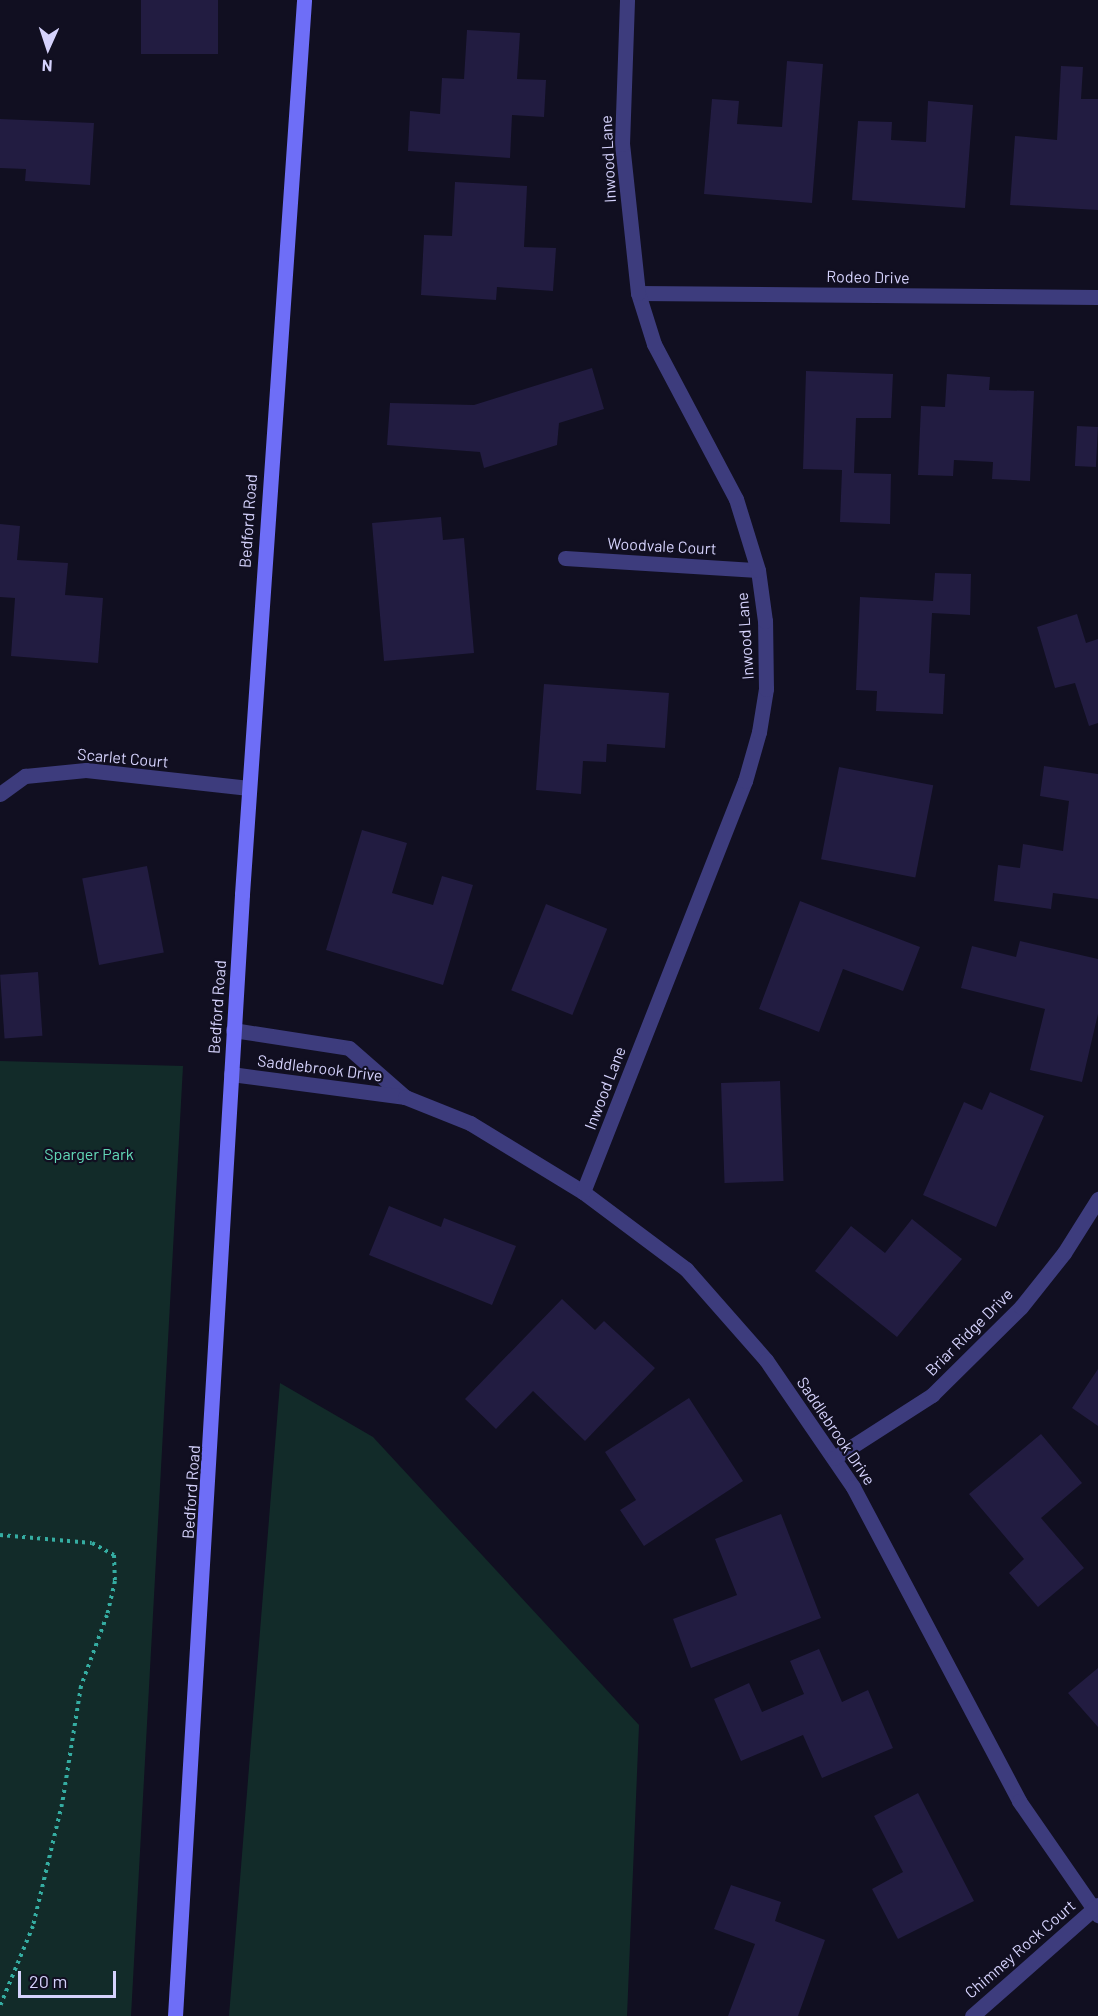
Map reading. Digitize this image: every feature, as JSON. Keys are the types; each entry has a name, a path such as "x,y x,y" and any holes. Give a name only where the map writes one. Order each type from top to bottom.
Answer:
{"street":[{"name":"Bedford Road","path":"175,2016 233,1030 304,0"},
{"name":"Inwood Lane","path":"583,1192 745,781 759,732 766,689 765,621 758,570 736,499 654,344 638,293 622,144 627,0"},
{"name":"Rodeo Drive","path":"638,293 1098,297"},
{"name":"Woodvale Court","path":"565,558 758,570"},
{"name":"Scarlet Court","path":"0,794 26,776 86,770 249,788"},
{"name":"Saddlebrook Drive","path":"233,1030 349,1048 405,1097"},
{"name":"Saddlebrook Drive","path":"231,1074 405,1097 470,1123 583,1192 686,1269 766,1360 853,1487 1019,1801 1096,1909"},
{"name":"Briar Ridge Drive","path":"834,1458 932,1395 1021,1307 1064,1253 1098,1199"},
{"name":"Chimney Rock Court","path":"972,2016 1096,1909"}],"path":[{"path":"0,1535 92,1543 114,1555 115,1581 81,1686 62,1804 33,1926 0,2006"}],"green space":[{"name":"Sparger Park","path":"0,1061 183,1066 131,2016 0,2016"},
{"path":"280,1383 373,1437 639,1725 627,2016 229,2016"}],"building":[{"path":"141,0 218,0 218,54 141,54"},
{"path":"467,30 520,33 517,79 546,80 544,117 512,115 510,158 408,151 410,111 440,114 442,78 464,79"},
{"path":"787,61 823,64 812,203 704,194 712,99 739,101 737,124 782,127"},
{"path":"1061,66 1083,67 1081,99 1098,99 1098,210 1010,205 1015,136 1057,140"},
{"path":"928,101 973,105 965,208 852,200 858,121 892,122 891,140 926,142"},
{"path":"0,119 94,123 90,185 25,181 26,169 0,168"},
{"path":"455,182 527,186 524,247 556,248 553,291 497,287 496,300 421,295 424,235 452,236"},
{"path":"592,368 604,409 559,423 557,445 484,468 480,452 387,445 390,403 474,405"},
{"path":"806,371 893,374 891,418 856,418 854,473 891,474 890,524 840,522 842,470 803,469"},
{"path":"947,374 990,377 989,390 1034,391 1030,481 992,479 993,462 954,460 953,476 918,475 921,406 945,407"},
{"path":"1077,426 1098,427 1096,467 1075,466"},
{"path":"441,517 443,540 464,538 474,653 384,661 372,523"},
{"path":"0,524 20,526 17,560 68,563 65,595 103,598 98,663 11,656 15,598 0,597"},
{"path":"935,573 971,574 970,615 932,613 929,673 945,674 943,714 876,711 877,691 856,690 860,597 933,601"},
{"path":"1077,614 1086,643 1098,639 1098,723 1089,726 1075,683 1055,688 1037,627"},
{"path":"544,684 669,693 665,748 607,744 606,762 583,761 581,794 536,790"},
{"path":"1044,766 1098,774 1098,899 1053,893 1051,909 994,901 998,865 1020,868 1023,844 1063,851 1069,801 1040,796"},
{"path":"839,767 933,785 915,878 821,859"},
{"path":"362,830 407,843 392,893 433,905 442,876 473,885 443,985 326,950"},
{"path":"147,866 164,952 99,965 82,879"},
{"path":"800,901 920,947 903,991 843,969 819,1032 759,1009"},
{"path":"546,904 607,929 572,1015 511,990"},
{"path":"1020,941 1098,959 1098,1014 1082,1082 1030,1070 1045,1009 961,988 972,946 1016,957"},
{"path":"38,972 42,1036 5,1038 0,975"},
{"path":"780,1081 783,1181 725,1183 721,1083"},
{"path":"990,1092 1044,1116 996,1227 923,1195 964,1102 982,1110"},
{"path":"389,1206 441,1227 444,1218 516,1246 492,1305 369,1255"},
{"path":"912,1219 962,1259 897,1337 815,1271 851,1226 885,1253"},
{"path":"562,1299 595,1330 604,1321 655,1368 585,1441 533,1391 496,1429 465,1399"},
{"path":"1098,1369 1098,1426 1072,1408"},
{"path":"689,1398 743,1481 644,1546 620,1510 636,1500 605,1452"},
{"path":"1041,1434 1082,1483 1041,1518 1084,1568 1038,1607 1009,1573 1024,1559 969,1494"},
{"path":"781,1514 821,1618 691,1668 673,1619 737,1595 715,1539"},
{"path":"819,1649 842,1702 868,1690 893,1748 822,1778 803,1735 741,1761 714,1699 749,1683 762,1712 804,1694 790,1661"},
{"path":"1098,1668 1098,1727 1068,1693"},
{"path":"918,1793 974,1901 898,1939 872,1889 903,1872 874,1816"},
{"path":"731,1885 781,1902 775,1921 825,1940 798,2016 728,2016 755,1944 714,1929"}]}
